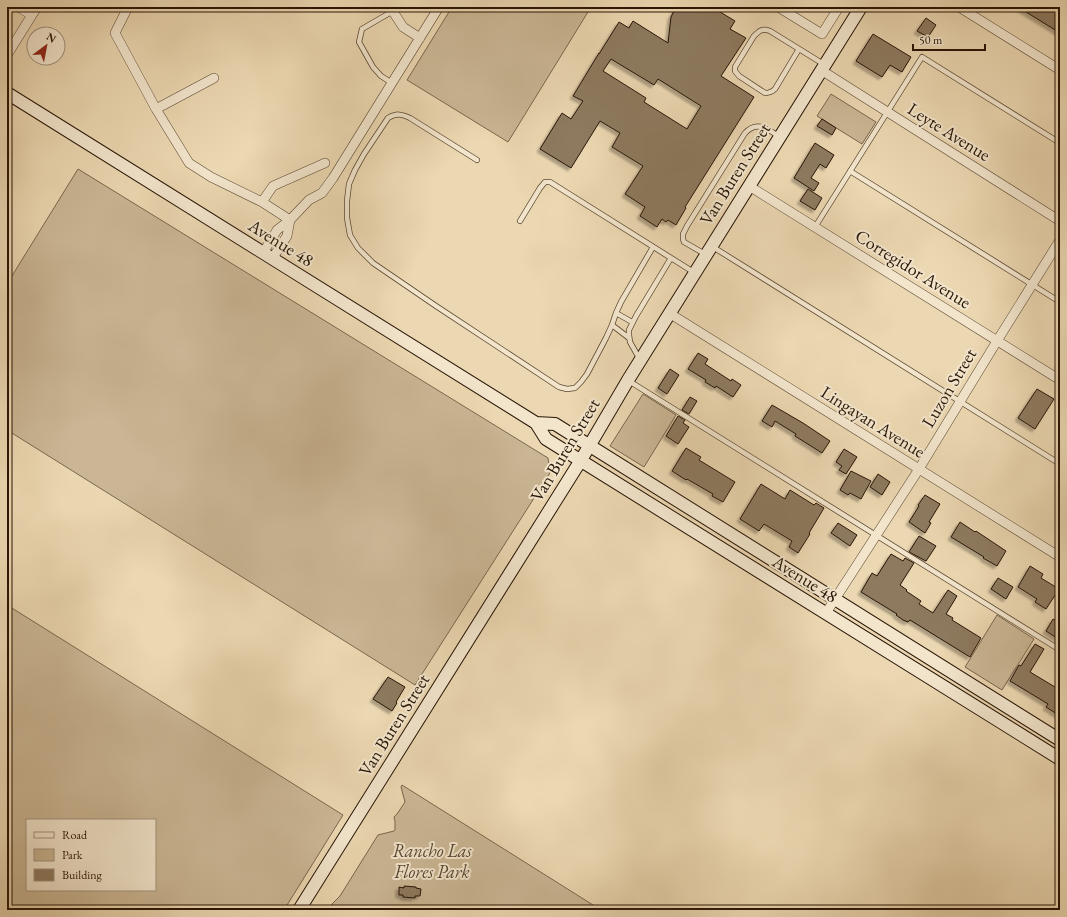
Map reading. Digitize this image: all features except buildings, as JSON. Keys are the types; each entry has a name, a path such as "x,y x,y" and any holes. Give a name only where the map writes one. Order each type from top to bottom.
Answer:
{"main road":[{"name":"Van Buren Street","path":"299,910 581,460 669,313 861,7"},
{"name":"Avenue 48","path":"7,93 536,423 546,439 1060,759"},
{"name":"Avenue 48","path":"536,423 555,424 1060,740"},
{"path":"957,695 980,701 1060,751"}],"street":[{"path":"18,7 32,15"},
{"path":"7,55 37,7"},
{"path":"128,7 114,32 156,109 189,163 211,177 262,202 290,220"},
{"path":"267,256 277,230 290,220 309,200 322,193 334,178 439,7"},
{"path":"778,7 822,34 839,7"},
{"path":"959,7 1060,70"},
{"path":"391,9 403,27 420,38"},
{"name":"Leyte Avenue","path":"823,68 887,112 1060,221"},
{"path":"156,109 214,78"},
{"path":"262,202 273,186 325,163"},
{"name":"Corregidor Avenue","path":"749,186 1060,380"},
{"name":"Luzon Street","path":"826,613 919,469 997,340 1060,240"},
{"name":"Lingayan Avenue","path":"669,313 1060,557"}],"lane":[{"path":"391,9 362,29 359,42 373,67 381,76 392,83"},
{"path":"799,49 772,92 765,93 739,76 735,71 734,67 758,32 766,29 799,49 823,68"},
{"path":"815,227 922,56 1060,143"},
{"path":"477,160 410,118 404,115 393,115 388,118 354,170 349,184 346,201 350,235 358,248 373,263 559,387 567,389 575,388 587,374 631,283 653,247"},
{"path":"780,137 762,127 756,126 745,133 687,226 682,239 684,242 709,250 960,401 1060,464"},
{"path":"850,171 1060,302"},
{"path":"520,221 540,188 545,182 550,182 695,273"},
{"path":"640,360 630,342 629,330 632,322 671,258"},
{"path":"616,313 632,322"},
{"path":"612,325 629,338"},
{"path":"628,380 1060,650"}],"green space":[{"path":"452,7 591,7 508,142 407,80"},
{"path":"831,94 876,122 862,144 817,116"},
{"path":"78,169 548,458 550,473 415,685 7,430 7,284"},
{"path":"643,394 676,415 644,467 610,446"},
{"path":"7,605 343,815 284,910 7,910"},
{"path":"997,615 1034,639 1002,690 965,667"},
{"name":"Rancho Las Flores Park","path":"402,785 601,910 326,910 340,896 378,835 395,830 394,817 405,802 401,787"}]}
